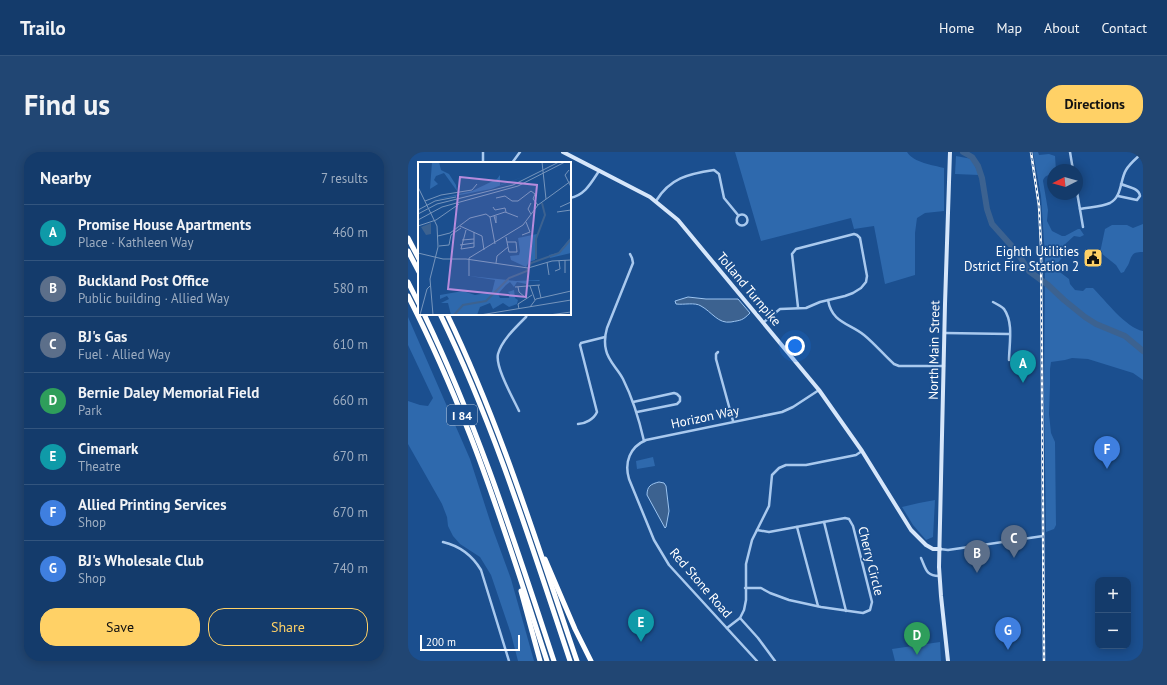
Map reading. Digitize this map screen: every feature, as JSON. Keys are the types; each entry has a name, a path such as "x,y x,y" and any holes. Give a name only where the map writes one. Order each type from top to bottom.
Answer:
{"highway":[{"path":"408,238 418,257"},
{"path":"408,251 418,270"},
{"path":"408,282 418,302"},
{"name":"I 84","path":"408,296 437,357 470,435 520,578 547,661"},
{"path":"424,315 452,375 478,438 554,661"},
{"path":"440,315 466,370 495,443 570,661"},
{"name":"I 84","path":"447,315 492,415 577,661"},
{"path":"535,537 575,629 591,661"},
{"path":"520,578 522,597 540,661"}],"street":[{"path":"513,162 520,152"},
{"name":"Tolland Turnpike","path":"563,152 632,187 656,202 678,220 819,390 862,452 911,530 926,545 933,549 940,549"},
{"path":"1070,152 1072,164"},
{"path":"1080,209 1110,203 1118,196 1125,172 1143,152"},
{"name":"North Main Street","path":"940,549 944,333 950,153"},
{"path":"571,198 579,196 599,170"},
{"path":"656,202 665,188 674,181 686,176 714,170 719,174 724,198 738,215 737,221 742,225 747,223 748,218 745,215 738,215"},
{"path":"1118,196 1137,200 1140,196 1138,191 1121,184"},
{"path":"1078,200 1083,227"},
{"path":"764,322 780,309 798,307 806,308 820,302 853,293 861,288 866,282 867,276 860,238 857,235 854,234 796,249 793,252 798,307"},
{"path":"630,254 632,264 608,325 605,337 605,348 623,378 637,412 644,441"},
{"path":"828,300 829,307 834,316 864,335 894,364 899,366 944,366"},
{"path":"993,302 1003,308 1007,316 1009,324 1009,360"},
{"path":"519,411 500,370 498,354 507,337 527,315"},
{"path":"944,333 1009,334"},
{"path":"578,424 586,423 594,416 596,412 580,345 581,343 605,337"},
{"path":"718,352 716,359 732,421"},
{"name":"Horizon Way","path":"644,441 732,421 785,411 819,390"},
{"path":"633,402 674,393 678,394 680,397 680,401 677,404 637,412"},
{"name":"Red Stone Road","path":"644,441 634,448 628,460 627,472 654,540 669,566 757,661"},
{"path":"727,628 740,618 745,605 746,564 751,545 769,506 772,475 779,468 786,465 806,465 856,455 862,452"},
{"name":"Cherry Circle","path":"745,588 761,588 789,600 863,614 870,610 872,602 849,519 845,518 769,532 757,530"},
{"path":"824,522 846,611"},
{"path":"797,527 818,606"},
{"path":"948,661 939,576 940,549 948,550 1043,536"},
{"path":"443,542 455,546 467,553 481,570 509,661"},
{"path":"921,558 929,574 939,576"},
{"path":"740,618 758,638 775,661"}],"shaded area":[{"path":"735,152 907,152 914,159 929,165 944,168 944,211 925,213 917,218 915,233 915,275 885,284 874,226 854,229 851,218 761,241"},
{"path":"1033,152 1038,152 1039,155 1049,154 1055,156 1056,164 1047,164 1047,176 1043,181 1048,210 1047,221 1052,231 1065,236 1080,229 1084,235 1080,237 1074,236 1063,246 1063,256 1058,263 1057,270 1069,279 1070,284 1075,290 1083,291 1086,288 1093,288 1123,319 1136,329 1143,331 1143,380 1133,373 1088,359 1072,358 1051,362 1049,414 1051,433 1055,442 1056,525 1054,529 1046,532 1044,393 1045,257 1041,196"},
{"path":"956,156 972,159 979,175 955,174"},
{"path":"1143,224 1143,252 1133,254 1124,272 1121,273 1116,265 1101,253 1105,229 1112,225 1127,225 1133,228"},
{"path":"688,297 706,299 738,299 750,313 743,319 731,322 722,321 699,305 676,304 675,301"},
{"path":"408,317 470,459 511,579 534,661 518,661 511,634 491,575 480,557 460,544 453,536 448,526 447,517 442,504 408,444 408,401 428,406 433,398 408,345"},
{"path":"653,457 655,466 637,469 636,461"},
{"path":"659,482 664,483 666,486 669,511 665,528 647,495 650,486"},
{"path":"935,500 933,537 926,540 913,525 902,507"},
{"path":"940,642 941,661 895,661 892,649"}],"waterway":[{"path":"963,152 972,157 978,166 982,178 987,209 992,224 1017,252 1029,271 1048,285 1085,317 1096,324 1125,336 1143,351"}],"railway":[{"path":"1031,152 1039,206 1041,246 1044,661"}],"place":[{"name":"Eighth Utilities Dstrict Fire Station 2","path":"1093,258"},
{"name":"Promise House Apartments","path":"1023,383"},
{"name":"Allied Printing Services","path":"1107,469"},
{"name":"BJ's Gas","path":"1014,558"},
{"name":"Buckland Post Office","path":"977,573"},
{"name":"Cinemark","path":"641,642"},
{"name":"BJ's Wholesale Club","path":"1008,650"},
{"name":"Bernie Daley Memorial Field","path":"917,655"}]}
